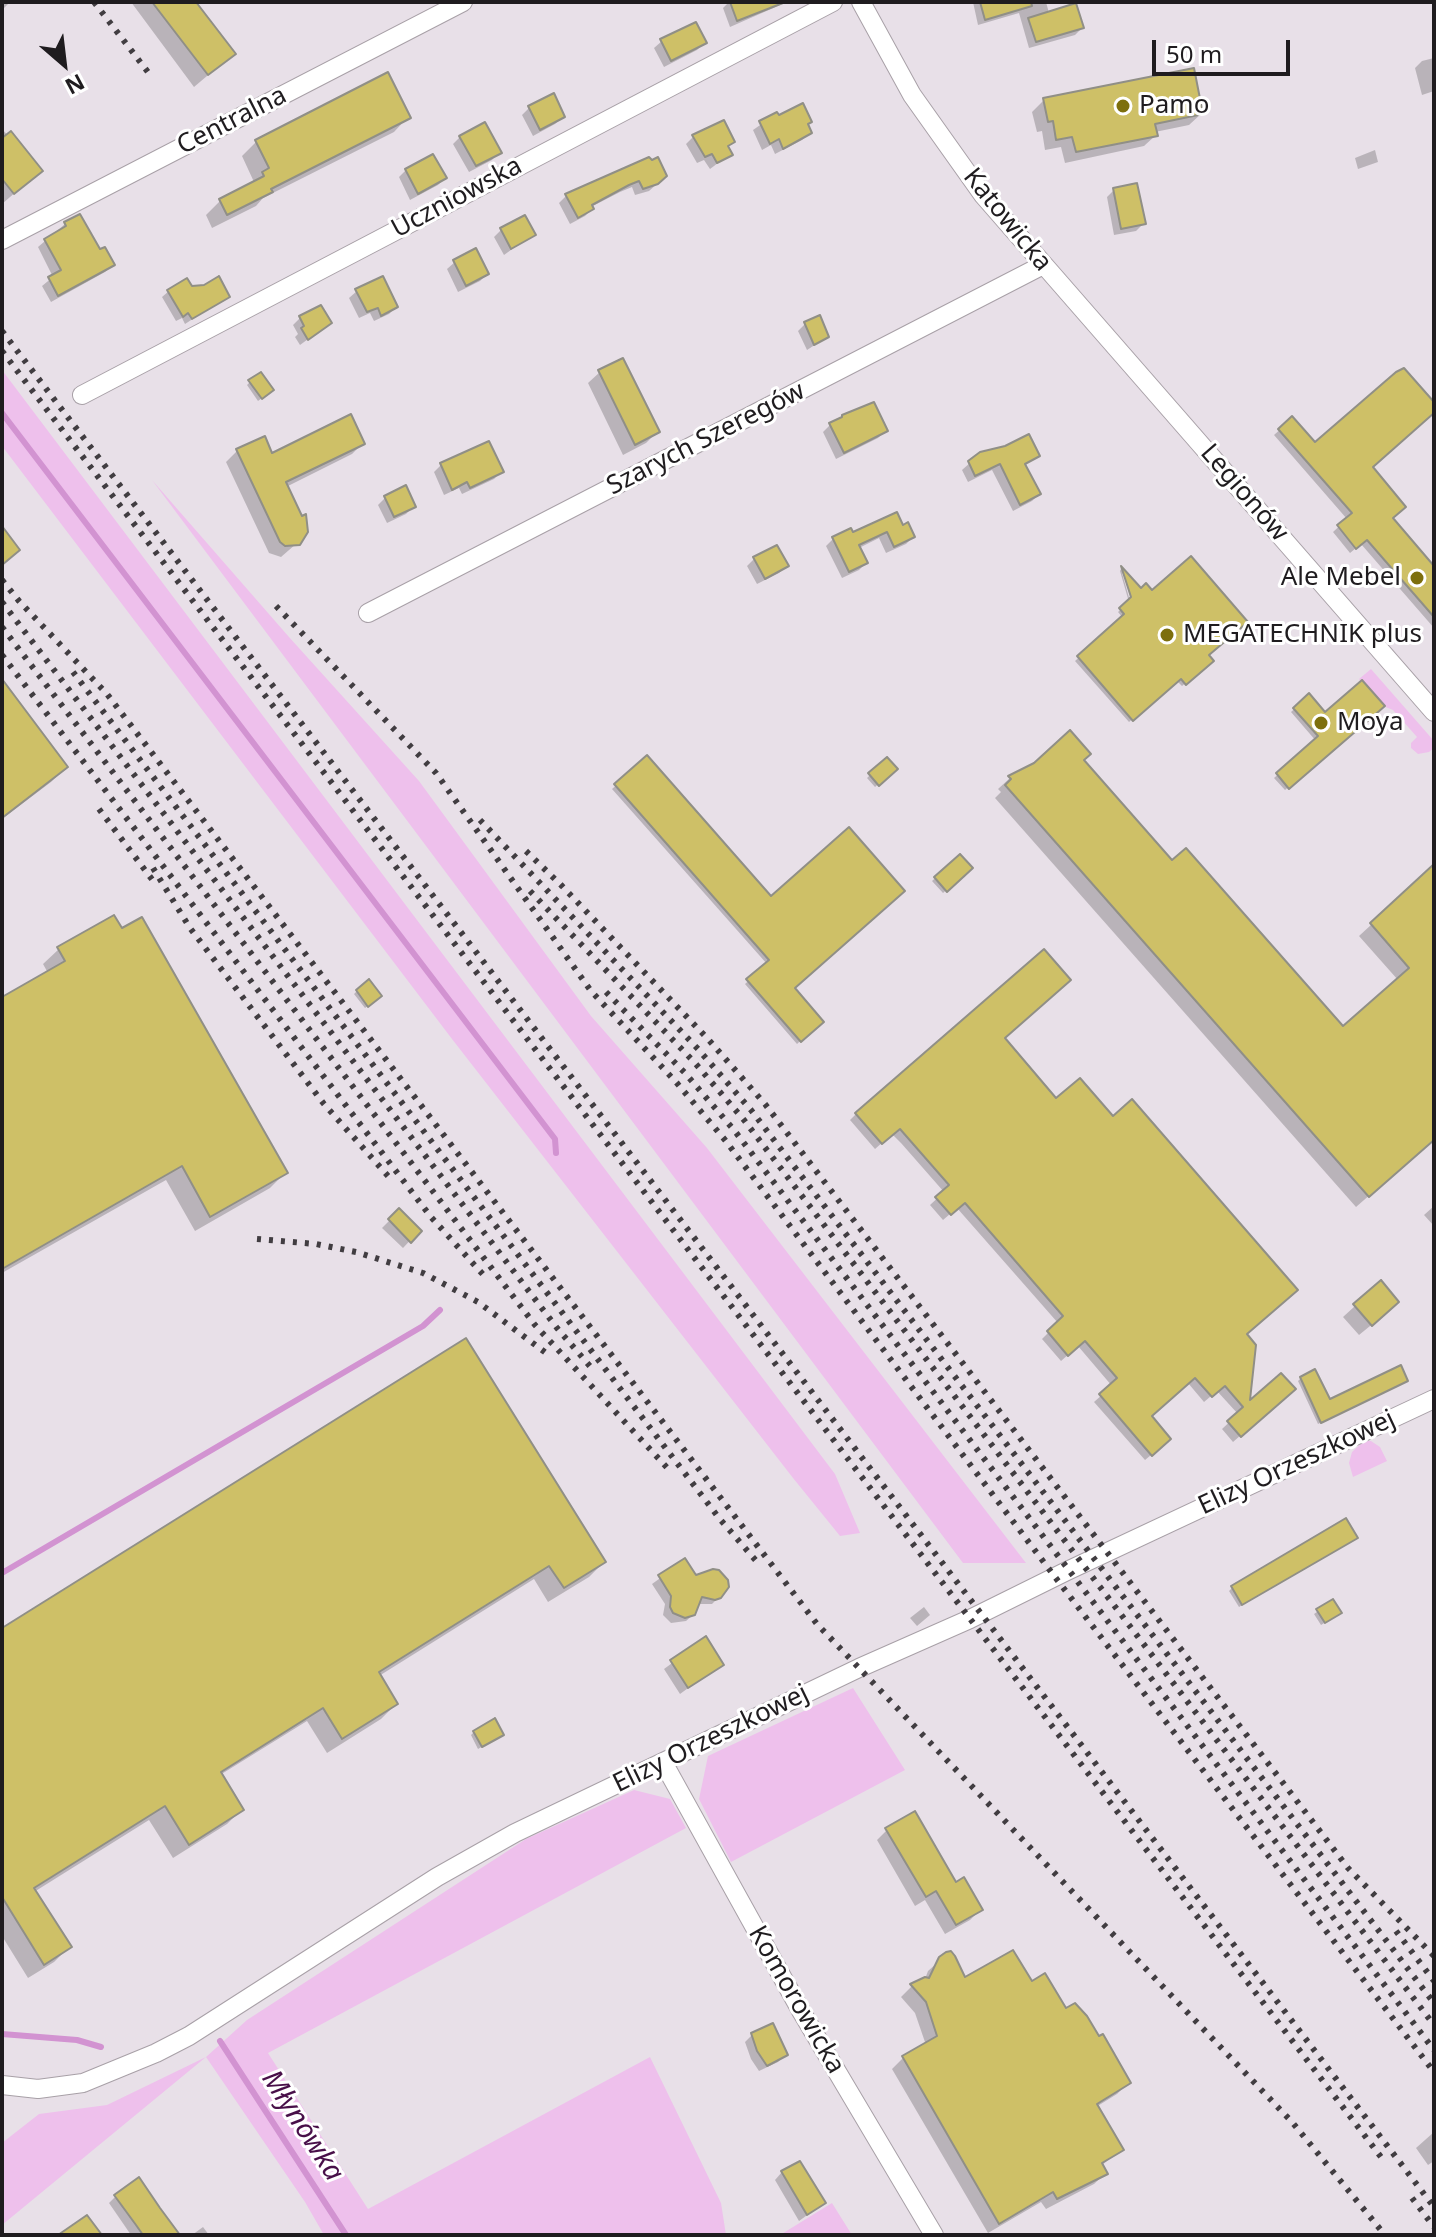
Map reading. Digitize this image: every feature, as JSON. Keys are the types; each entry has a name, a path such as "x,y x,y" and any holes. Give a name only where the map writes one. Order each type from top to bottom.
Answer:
{"street":[{"name":"Centralna","path":"2,240 463,2"},
{"name":"Uczniowska","path":"82,395 833,2"},
{"name":"Katowicka","path":"861,2 912,95 983,195 1180,418"},
{"name":"Szarych Szeregów","path":"368,613 1043,265"},
{"name":"Legionów","path":"1180,418 1434,712"},
{"name":"Elizy Orzeszkowej","path":"2,2085 38,2089 83,2083 156,2053 189,2036 437,1877 515,1833 1434,1399"},
{"name":"Komorowicka","path":"663,1762 808,2024 934,2235"}],"shaded area":[{"path":"2,370 835,1474 860,1533 840,1536 793,1478 452,1039 2,446"},
{"path":"152,480 419,781 591,1016 707,1148 1026,1563 963,1563"},
{"path":"1371,669 1434,741 1434,748 1429,752 1418,754 1411,748 1417,737 1359,679"},
{"path":"1364,1441 1371,1441 1380,1447 1387,1461 1353,1477 1349,1463 1352,1452"},
{"path":"853,1688 905,1770 731,1862 699,1799 708,1756"},
{"path":"634,1790 670,1799 686,1828 268,2053 368,2209 650,2057 721,2203 726,2235 324,2235 206,2057 247,2020 526,1839"},
{"path":"206,2057 2,2225 2,2143 39,2114 107,2105"},
{"path":"832,2203 852,2235 780,2235"}],"building":[{"path":"152,2 196,2 236,54 208,75"},
{"path":"730,2 783,2 783,3 737,21"},
{"path":"980,2 1031,2 1032,6 985,20"},
{"path":"1076,3 1084,28 1036,42 1028,18"},
{"path":"696,22 707,43 671,61 660,39"},
{"name":"Pamo","path":"1194,68 1203,114 1155,124 1158,136 1076,152 1072,137 1056,140 1053,121 1048,122 1043,98"},
{"path":"388,72 411,118 271,189 273,192 227,215 219,199 264,176 262,172 269,168 255,140"},
{"path":"554,93 565,117 540,130 528,106"},
{"path":"803,103 812,122 808,124 812,133 783,149 779,139 770,144 759,121"},
{"path":"724,120 735,142 728,146 733,155 717,163 712,154 705,157 692,135"},
{"path":"485,122 502,153 476,166 459,136"},
{"path":"11,131 43,171 14,194 2,179 2,138"},
{"path":"433,154 447,178 418,194 405,169"},
{"path":"649,157 652,160 658,157 667,176 658,184 643,189 639,181 629,185 592,205 594,209 578,218 565,194"},
{"path":"1137,183 1146,224 1121,229 1113,188"},
{"path":"80,214 100,249 105,247 115,265 58,296 48,277 61,270 44,239 66,226 64,222"},
{"path":"525,215 536,235 511,249 500,228"},
{"path":"476,248 489,274 466,286 453,260"},
{"path":"219,276 230,297 192,319 188,313 183,317 167,290 187,278 192,286 204,285"},
{"path":"383,276 398,307 381,316 378,308 367,312 355,289"},
{"path":"321,305 332,323 308,340 299,316"},
{"path":"820,315 829,337 814,345 804,322"},
{"path":"623,358 660,432 635,445 598,370"},
{"path":"1404,368 1434,402 1434,413 1373,467 1406,507 1393,518 1434,566 1434,617 1367,540 1356,549 1337,525 1352,513 1278,429 1292,416 1315,442"},
{"path":"261,372 274,390 262,399 248,380"},
{"path":"874,402 888,431 844,453 829,423"},
{"path":"351,414 365,444 286,482 302,516 306,514 308,532 300,545 285,546 280,542 236,449 265,436 272,453"},
{"path":"1029,434 1040,456 1025,464 1041,494 1020,505 1000,464 975,476 968,461 980,452 1005,446"},
{"path":"489,441 504,472 470,488 467,482 452,490 440,463"},
{"path":"406,485 416,507 394,517 384,496"},
{"path":"897,512 903,525 908,522 915,537 894,547 887,532 859,545 868,563 849,572 832,537 851,528 853,532"},
{"path":"2,526 20,550 2,565"},
{"path":"777,545 789,566 765,579 753,557"},
{"name":"MEGATECHNIK plus","path":"1191,556 1248,622 1209,655 1214,661 1186,685 1181,679 1133,721 1077,656 1124,614 1119,608 1131,597 1121,566 1141,588 1146,583 1152,590"},
{"path":"2,679 68,767 2,818"},
{"path":"1362,680 1385,706 1289,789 1276,773 1318,736 1293,708 1309,693 1325,712"},
{"path":"1070,730 1091,754 1084,760 1172,860 1186,848 1343,1026 1409,968 1370,923 1434,864 1434,1140 1369,1197 1005,785 1011,779 1008,776 1034,763"},
{"path":"647,755 771,896 849,827 905,891 795,988 824,1022 801,1042 746,979 769,960 614,784"},
{"path":"887,757 898,769 879,786 868,773"},
{"path":"960,854 973,868 947,892 934,877"},
{"path":"114,915 122,928 142,917 288,1173 210,1217 182,1166 2,1269 2,997 65,961 57,947"},
{"path":"1044,949 1071,980 1005,1038 1056,1098 1080,1078 1113,1116 1132,1099 1298,1290 1247,1334 1256,1345 1250,1400 1281,1373 1296,1389 1241,1437 1227,1421 1243,1407 1225,1386 1212,1397 1195,1378 1152,1416 1171,1439 1152,1456 1099,1394 1117,1378 1085,1341 1068,1356 1047,1331 1063,1316 965,1203 951,1215 935,1197 949,1185 900,1129 882,1144 855,1113"},
{"path":"369,979 382,996 368,1007 356,990"},
{"path":"399,1208 422,1231 411,1243 388,1219"},
{"path":"1381,1280 1399,1302 1372,1326 1353,1304"},
{"path":"466,1338 606,1562 564,1588 549,1566 379,1672 398,1704 342,1739 323,1708 221,1772 244,1810 189,1845 165,1806 34,1888 72,1947 44,1965 2,1897 2,1628"},
{"path":"1401,1365 1408,1381 1321,1423 1300,1377 1315,1369 1330,1399"},
{"path":"1346,1518 1358,1538 1242,1605 1231,1586"},
{"path":"685,1558 696,1575 719,1570 728,1580 729,1587 721,1598 702,1597 695,1615 685,1618 673,1613 671,1596 658,1575"},
{"path":"1333,1599 1342,1613 1325,1623 1316,1609"},
{"path":"706,1636 724,1665 688,1688 670,1660"},
{"path":"495,1718 504,1735 482,1747 473,1731"},
{"path":"915,1811 956,1882 964,1877 983,1910 956,1925 936,1891 926,1897 885,1828"},
{"path":"1013,1950 1032,1981 1045,1973 1066,2008 1075,2003 1099,2036 1103,2034 1131,2083 1097,2104 1124,2150 1102,2163 1108,2174 1057,2199 1053,2192 999,2224 902,2056 937,2036 926,2002 910,1984 929,1978 939,1957 946,1952 951,1951 955,1956 965,1977"},
{"path":"773,2023 788,2055 767,2066 757,2051 751,2033"},
{"path":"800,2161 826,2203 807,2215 781,2171"},
{"path":"139,2177 180,2235 143,2235 114,2195"},
{"path":"87,2215 102,2235 58,2235"}],"waterway":[{"path":"2,413 555,1139 556,1153"},
{"path":"2,1573 423,1326 440,1310"},
{"name":"Młynówka","path":"2,2034 77,2040 101,2047"},
{"name":"Młynówka","path":"220,2041 346,2235"}],"railway":[{"path":"94,2 151,76"},
{"path":"2,331 1434,2207"},
{"path":"2,351 1381,2157"},
{"path":"2,580 107,694 817,1624 1292,2122 1385,2235"},
{"path":"2,602 557,1328 595,1372"},
{"path":"276,606 436,773 591,991 725,1140 1434,2072"},
{"path":"2,627 535,1325 672,1473"},
{"path":"2,655 431,1217 488,1280"},
{"path":"73,672 719,1518 758,1563"},
{"path":"99,809 154,882"},
{"path":"480,820 698,1049 751,1110 1434,2003"},
{"path":"526,851 707,1038 765,1104 1348,1868 1434,1956"},
{"path":"153,868 190,928 324,1104 388,1176"},
{"path":"530,891 695,1063 744,1120 1434,2025"},
{"path":"606,992 685,1073 734,1130 1434,2050"},
{"path":"257,1239 316,1244 356,1252 423,1273 478,1302 550,1356"},
{"path":"1396,1931 1434,1981"},
{"path":"1412,2198 1434,2227"}],"place":[{"name":"Pamo","path":"1123,106"},
{"name":"Ale Mebel","path":"1417,578"},
{"name":"MEGATECHNIK plus","path":"1167,635"},
{"name":"Moya","path":"1321,723"}]}
